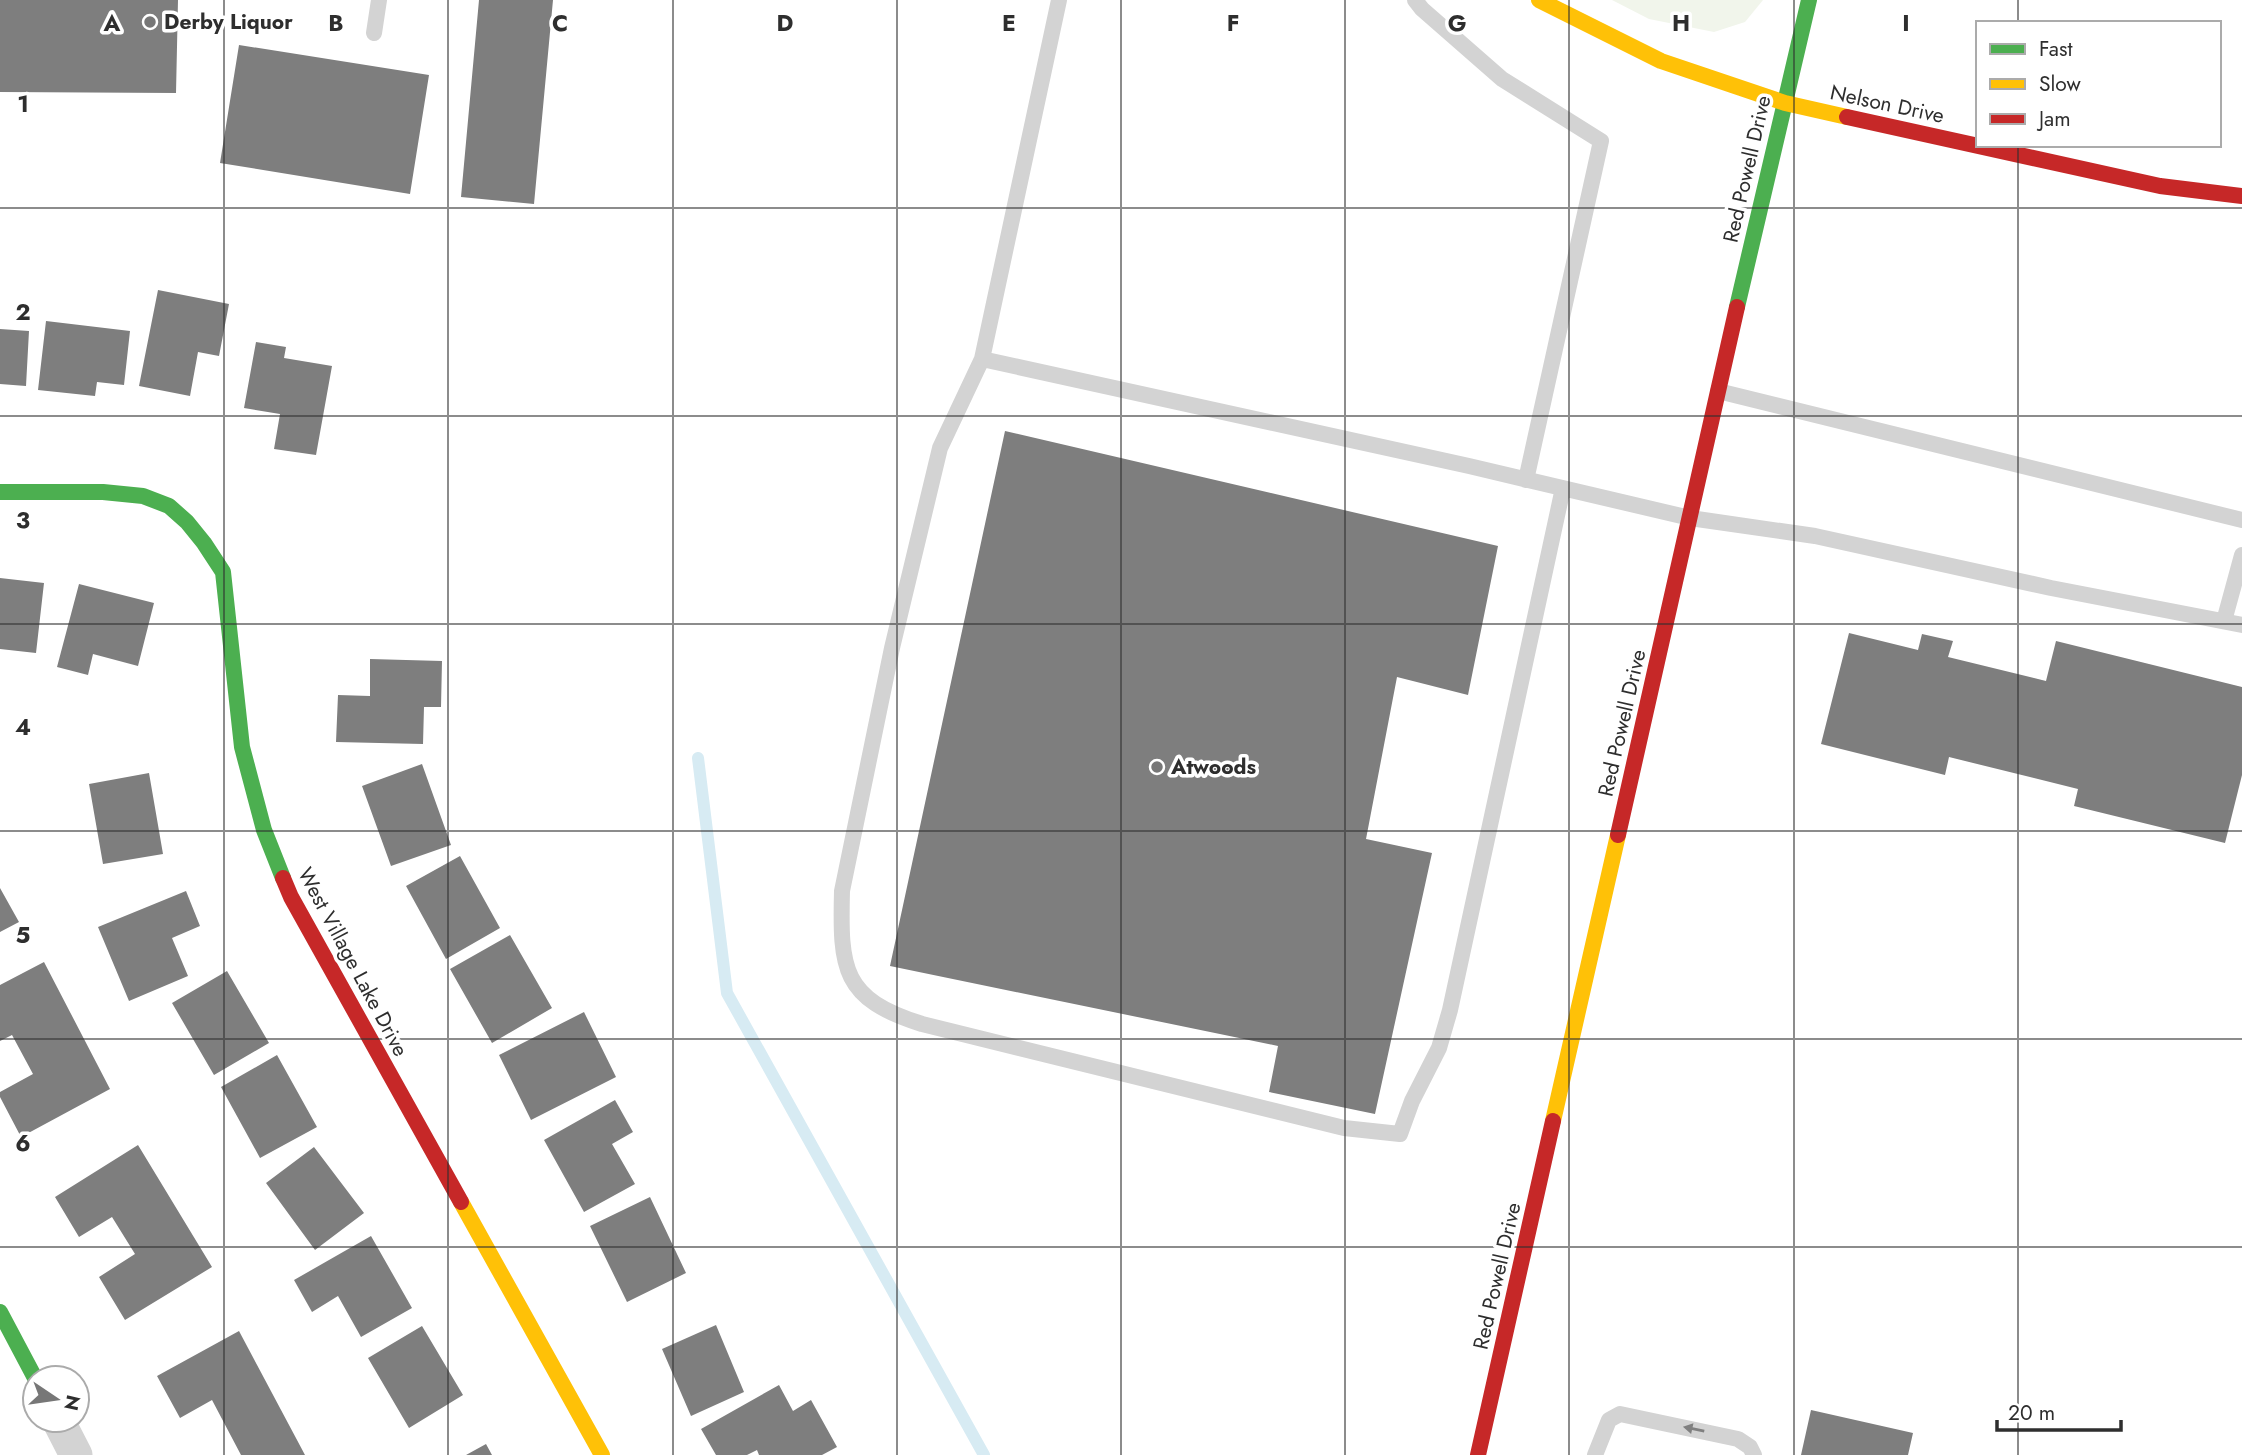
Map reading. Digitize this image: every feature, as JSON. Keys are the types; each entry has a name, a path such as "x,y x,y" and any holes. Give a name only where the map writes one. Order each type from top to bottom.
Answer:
{"street":[{"name":"Nelson Drive","path":"1539,0 1661,61 1785,103 1976,145"},
{"name":"Red Powell Drive","path":"1478,1455 1809,0"},
{"name":"Nelson Drive","path":"1984,147 2160,186 2242,196"},
{"name":"West Village Lake Drive","path":"0,492 123,493 162,502 189,524 212,550 223,572 242,747 264,830 291,897 602,1455"},
{"path":"0,1312 28,1364"},
{"path":"65,1434 76,1455"}],"lane":[{"path":"374,33 379,0"},
{"path":"1059,0 982,359 940,448 892,648 842,891 841,926 846,966 856,988 874,1005 922,1024 1345,1128 1400,1134 1412,1101 1439,1048 1450,1010 1563,488"},
{"path":"1415,0 1502,79 1601,141 1526,480"},
{"path":"982,359 1690,518 1815,536 2051,588 2242,625"},
{"path":"1718,391 2242,520"},
{"path":"2224,621 2242,555"},
{"path":"1595,1455 1609,1420 1620,1414 1738,1439 1750,1447 1754,1455"}],"shaded area":[{"path":"1612,0 1763,0 1745,22 1714,32 1649,19"}],"building":[{"path":"0,0 178,0 176,93 0,92"},
{"path":"479,0 553,0 534,204 461,197"},
{"path":"239,45 429,75 410,194 220,163"},
{"path":"158,290 229,304 219,356 198,352 190,396 139,386"},
{"path":"46,321 130,331 124,385 97,382 95,396 38,390"},
{"path":"0,329 29,331 26,386 0,384"},
{"path":"256,342 286,347 284,358 332,366 316,455 274,449 280,414 244,408"},
{"name":"Atwoods","path":"1005,431 1498,546 1468,695 1397,677 1366,839 1432,853 1375,1114 1269,1092 1278,1046 890,966"},
{"path":"0,578 44,583 36,653 0,649"},
{"path":"79,584 154,603 138,666 93,654 88,675 57,667"},
{"path":"1849,633 1918,650 1922,634 1953,641 1948,657 2046,681 2056,641 2242,687 2242,775 2225,843 2074,806 2078,789 1949,757 1945,775 1821,744"},
{"path":"370,659 442,661 441,707 424,707 423,744 336,742 338,695 370,696"},
{"path":"422,764 451,845 391,866 362,786"},
{"path":"149,773 163,854 103,864 89,784"},
{"path":"460,856 500,928 446,959 406,886"},
{"path":"0,888 19,922 0,932"},
{"path":"186,891 200,926 172,938 188,976 129,1001 98,927"},
{"path":"510,935 552,1008 492,1043 450,969"},
{"path":"44,962 110,1089 21,1137 0,1097 0,1092 33,1074 12,1035 0,1041 0,985"},
{"path":"227,971 269,1043 214,1075 172,1003"},
{"path":"584,1012 616,1077 531,1120 499,1055"},
{"path":"277,1055 317,1127 260,1158 221,1087"},
{"path":"615,1100 633,1132 612,1144 635,1184 584,1212 544,1140"},
{"path":"138,1145 212,1267 125,1320 99,1277 135,1254 112,1217 79,1237 55,1197"},
{"path":"314,1147 364,1213 315,1250 266,1183"},
{"path":"650,1197 686,1273 627,1302 590,1226"},
{"path":"371,1236 412,1308 361,1337 338,1296 312,1312 294,1280"},
{"path":"716,1325 744,1392 691,1416 662,1349"},
{"path":"422,1326 463,1395 409,1428 368,1358"},
{"path":"239,1331 305,1455 241,1455 212,1400 180,1418 157,1376"},
{"path":"779,1385 793,1411 811,1400 837,1447 822,1455 759,1455 757,1450 747,1455 716,1455 701,1429"},
{"path":"1811,1410 1913,1433 1908,1455 1801,1455"},
{"path":"486,1444 492,1455 466,1455"}],"waterway":[{"path":"698,758 727,993 984,1455"}],"traffic: fast":[{"path":"1737,307 1809,0"},
{"path":"0,492 103,492 143,496 169,506 204,543 223,572 242,747 264,830 283,878"},
{"path":"0,1312 28,1364"}],"traffic: slow":[{"path":"1539,0 1661,61 1785,103 1847,117"},
{"path":"1553,1121 1618,835"},
{"path":"461,1202 602,1455"}],"traffic: jam":[{"path":"1847,117 1976,145"},
{"path":"1983,147 2160,186 2242,196"},
{"path":"1618,835 1737,307"},
{"path":"283,878 291,897 461,1202"},
{"path":"1478,1455 1553,1121"}],"place":[{"name":"Derby Liquor","path":"150,22"},
{"name":"Atwoods","path":"1157,767"}]}
